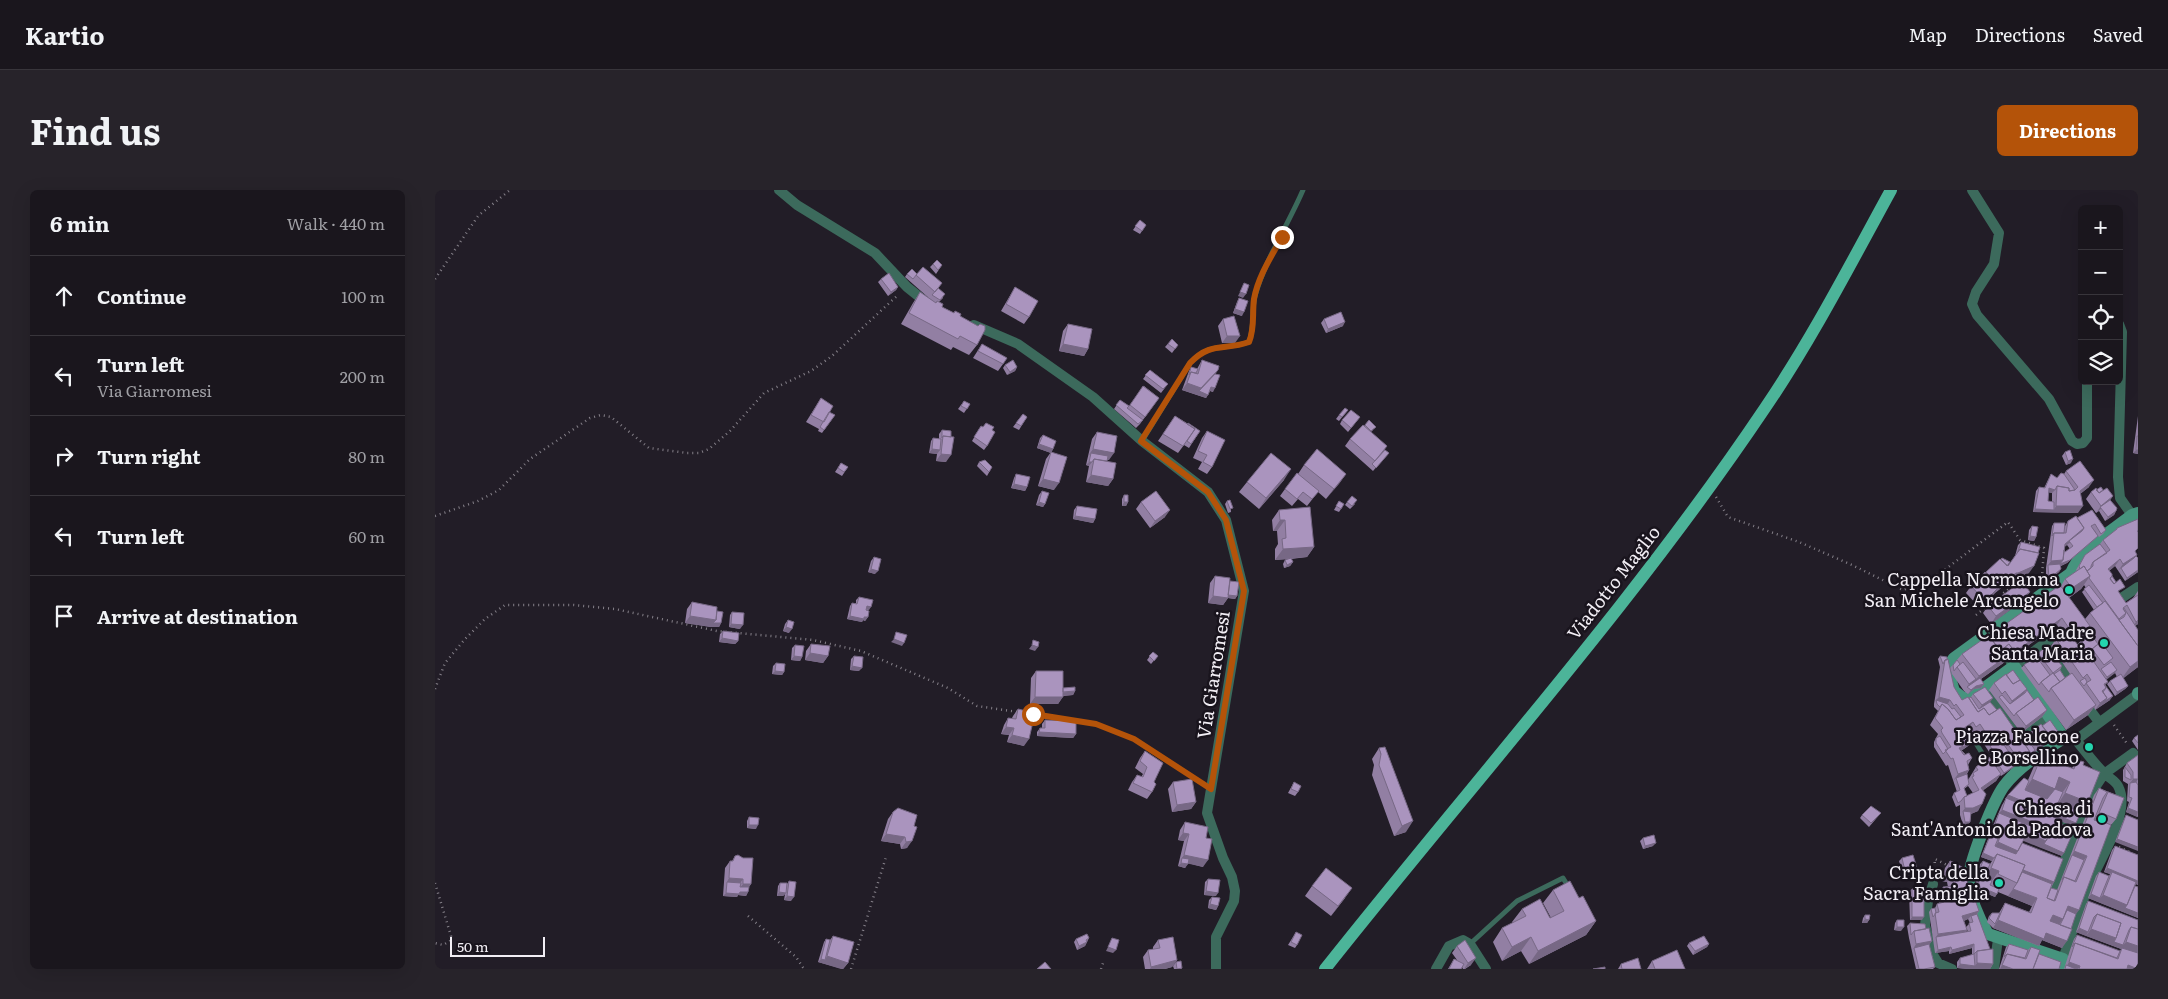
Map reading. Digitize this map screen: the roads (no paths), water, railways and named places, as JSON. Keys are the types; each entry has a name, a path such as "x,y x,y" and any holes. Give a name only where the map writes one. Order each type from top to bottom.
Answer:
{"main road":[{"name":"Viadotto Maglio","path":"1325,969 1401,873 1494,763 1678,530 1765,408 1807,340 1891,190"},
{"path":"2062,964 1988,934 1981,922 1971,891 1969,877 1978,860 1986,824 2001,782 2031,760 2070,739 2049,716 2012,662 1983,689 1964,699 1955,691 1947,671 1948,665 1955,658 1992,634 2071,573 2075,562 2135,514"}],"street":[{"path":"779,190 797,205 875,253 907,287 935,308"},
{"path":"1972,190 1999,233 1994,264 1972,304 1977,315 2049,399 2070,438 2077,444 2083,443 2087,438 2087,385"},
{"name":"Via Giarromesi","path":"960,319 1018,344 1093,397 1141,441 1208,492 1226,520 1244,591 1207,813 1232,877 1235,890 1234,901 1216,937 1216,969"},
{"path":"2122,340 2120,498 2135,514"},
{"path":"2120,600 2138,587"},
{"path":"2012,662 2059,633"},
{"path":"2043,644 2099,722"},
{"path":"1983,689 2019,739 2049,716"},
{"path":"2062,964 2089,885 2124,816 2119,787 2070,739 2109,716 2138,694"},
{"path":"2035,883 2053,890 2092,792 2104,774 2136,756"},
{"path":"2043,817 2077,831"},
{"path":"1933,884 1925,925 1933,955 1938,963 1952,969"},
{"path":"1995,969 1998,939"},
{"path":"1436,969 1449,946 1463,940 1470,944 1486,969"}],"lane":[{"path":"1141,441 1190,363 1200,353 1210,348 1239,346 1249,342 1253,333 1254,298 1264,269 1289,222 1303,190"},
{"path":"1977,746 1993,770"},
{"path":"1470,944 1517,901 1563,878 1572,894"}],"place":[{"name":"Cappella Normanna San Michele Arcangelo","path":"2069,590"},
{"name":"Chiesa Madre Santa Maria","path":"2104,643"},
{"name":"Piazza Falcone e Borsellino","path":"2089,747"},
{"name":"Chiesa di Sant'Antonio da Padova","path":"2102,819"},
{"name":"Cripta della Sacra Famiglia","path":"1999,883"}]}
